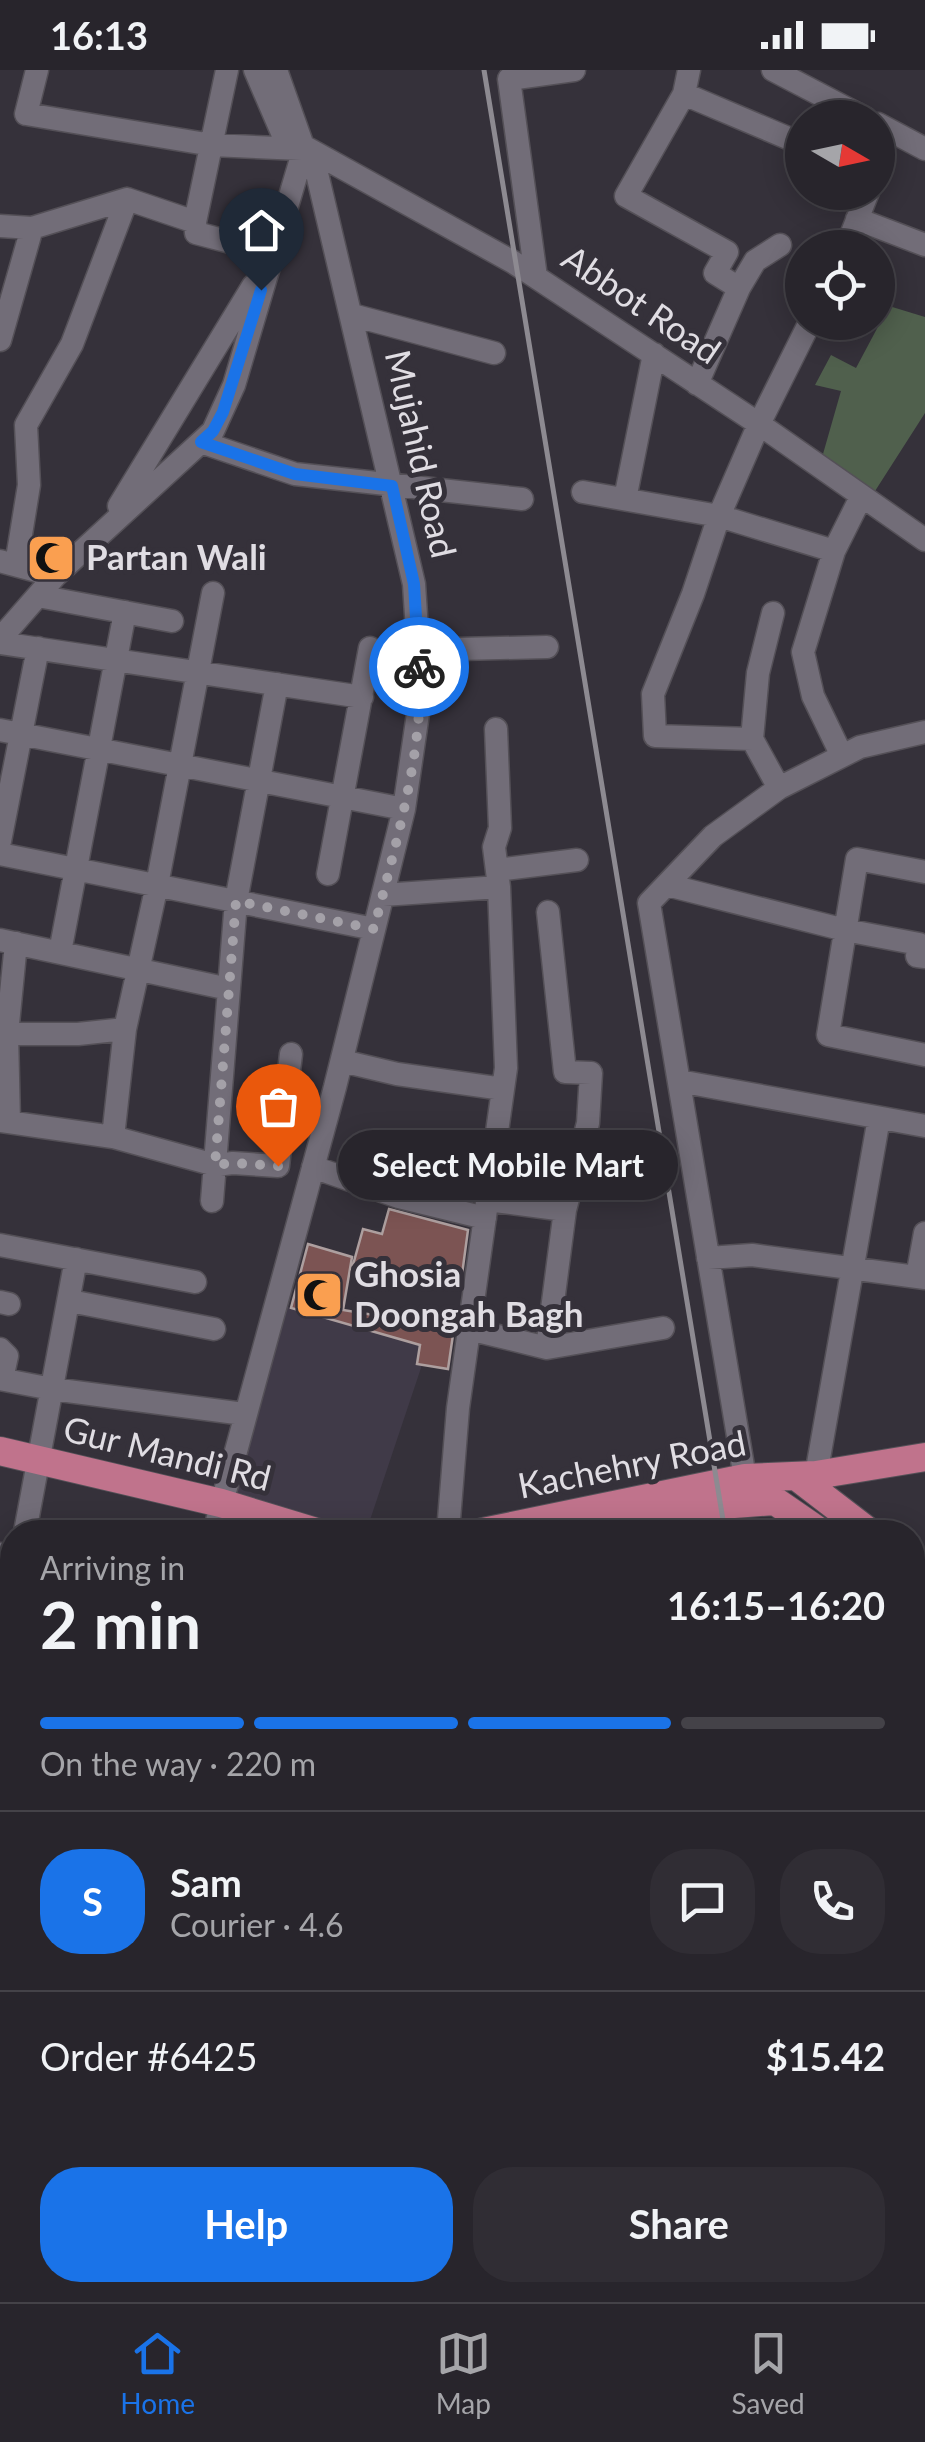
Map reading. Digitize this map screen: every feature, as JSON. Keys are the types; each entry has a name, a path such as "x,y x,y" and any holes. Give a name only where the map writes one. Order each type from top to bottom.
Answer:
{"main road":[{"name":"Gur Mandi Rd","path":"0,1451 221,1503 277,1520"},
{"name":"Kachehry Road","path":"541,1520 730,1481 925,1458"},
{"path":"806,1475 856,1520"},
{"name":"Kachehry Road","path":"646,1520 721,1505 775,1500 803,1520"}],"street":[{"path":"37,70 26,114 212,146 304,149"},
{"path":"228,70 196,232 271,255"},
{"path":"254,70 283,136 304,149"},
{"path":"536,276 509,79 574,70"},
{"path":"689,70 684,94 626,196 727,252 714,273 739,288"},
{"path":"773,70 830,100"},
{"name":"Mujahid Road","path":"217,1520 342,1061 404,808 421,693 414,584 392,486 315,166 304,149 277,71"},
{"path":"684,94 785,137"},
{"path":"895,133 925,150"},
{"path":"304,149 234,385 213,431 55,576 0,641 362,698"},
{"name":"Abbot Road","path":"304,149 536,276 759,424 860,497 923,535"},
{"path":"0,226 32,228 127,198 195,222"},
{"path":"55,576 8,563 29,485 26,425 72,344 127,198"},
{"path":"853,230 861,210"},
{"path":"857,220 925,245"},
{"path":"0,340 32,228"},
{"path":"697,384 739,288 756,262 780,245"},
{"path":"103,532 271,255"},
{"path":"352,315 494,353"},
{"path":"752,738 655,736 653,694 719,516 801,340"},
{"path":"625,499 654,354"},
{"path":"201,442 295,474 522,499"},
{"path":"582,492 719,516 834,551"},
{"path":"842,756 813,696 803,652 834,551 860,497"},
{"path":"113,1137 124,1029 182,764 214,593"},
{"path":"38,596 172,621"},
{"path":"60,952 125,612"},
{"path":"773,613 758,673 752,738 779,788"},
{"path":"418,650 548,646"},
{"path":"0,841 10,731 38,648"},
{"path":"328,874 370,648"},
{"path":"212,1201 236,901 276,684"},
{"path":"449,1520 458,1408 506,1068 494,847 500,828 496,728"},
{"path":"10,731 404,808"},
{"path":"730,1481 708,1258 650,902 714,836 779,788 860,746 925,732"},
{"path":"0,854 374,929"},
{"path":"925,872 857,859 828,1035 925,1055"},
{"path":"382,895 498,878 576,860"},
{"path":"667,884 845,930 919,944 917,956 925,957"},
{"path":"547,1348 565,1210 588,1123 590,1074 565,1072 548,912"},
{"path":"229,989 8,941 5,1121 113,1137 215,1165 278,1166 291,1054"},
{"path":"7,1034 78,1034 124,1029"},
{"path":"342,1061 396,1074 502,1088"},
{"path":"679,1081 925,1126"},
{"path":"806,1475 854,1268 878,1118"},
{"path":"313,1167 399,1197 486,1209 565,1210"},
{"path":"708,1258 752,1255 921,1277 925,1232"},
{"path":"0,1244 195,1282"},
{"path":"28,1520 76,1259"},
{"path":"70,1300 214,1329"},
{"path":"469,1329 547,1348 663,1328"},
{"path":"0,1349 7,1356 1,1379 244,1414"}],"shaded area":[{"path":"278,1304 420,1345 417,1363 422,1365 370,1520 293,1520 227,1499"}],"green space":[{"path":"895,308 925,317 925,413 868,502 819,468 841,391 815,385 831,355 856,368 871,340 895,340"}],"building":[{"path":"389,1209 468,1230 461,1282 353,1265 363,1229 382,1234"},
{"path":"308,1244 352,1257 343,1310 454,1328 448,1369 417,1364 420,1345 291,1308"}],"railway":[{"path":"484,70 723,1520"}],"way so far":[{"path":"278,1166 215,1165 236,901 374,929 404,808 421,693 419,667"}],"place":[{"name":"Partan Wali","path":"51,558"},
{"name":"Select Mobile Mart","path":"278,1166"},
{"name":"Ghosia Doongah Bagh","path":"319,1295"}],"route":[{"path":"261,290 234,385 213,431 201,442 295,474 392,486 414,584 419,667"}]}
